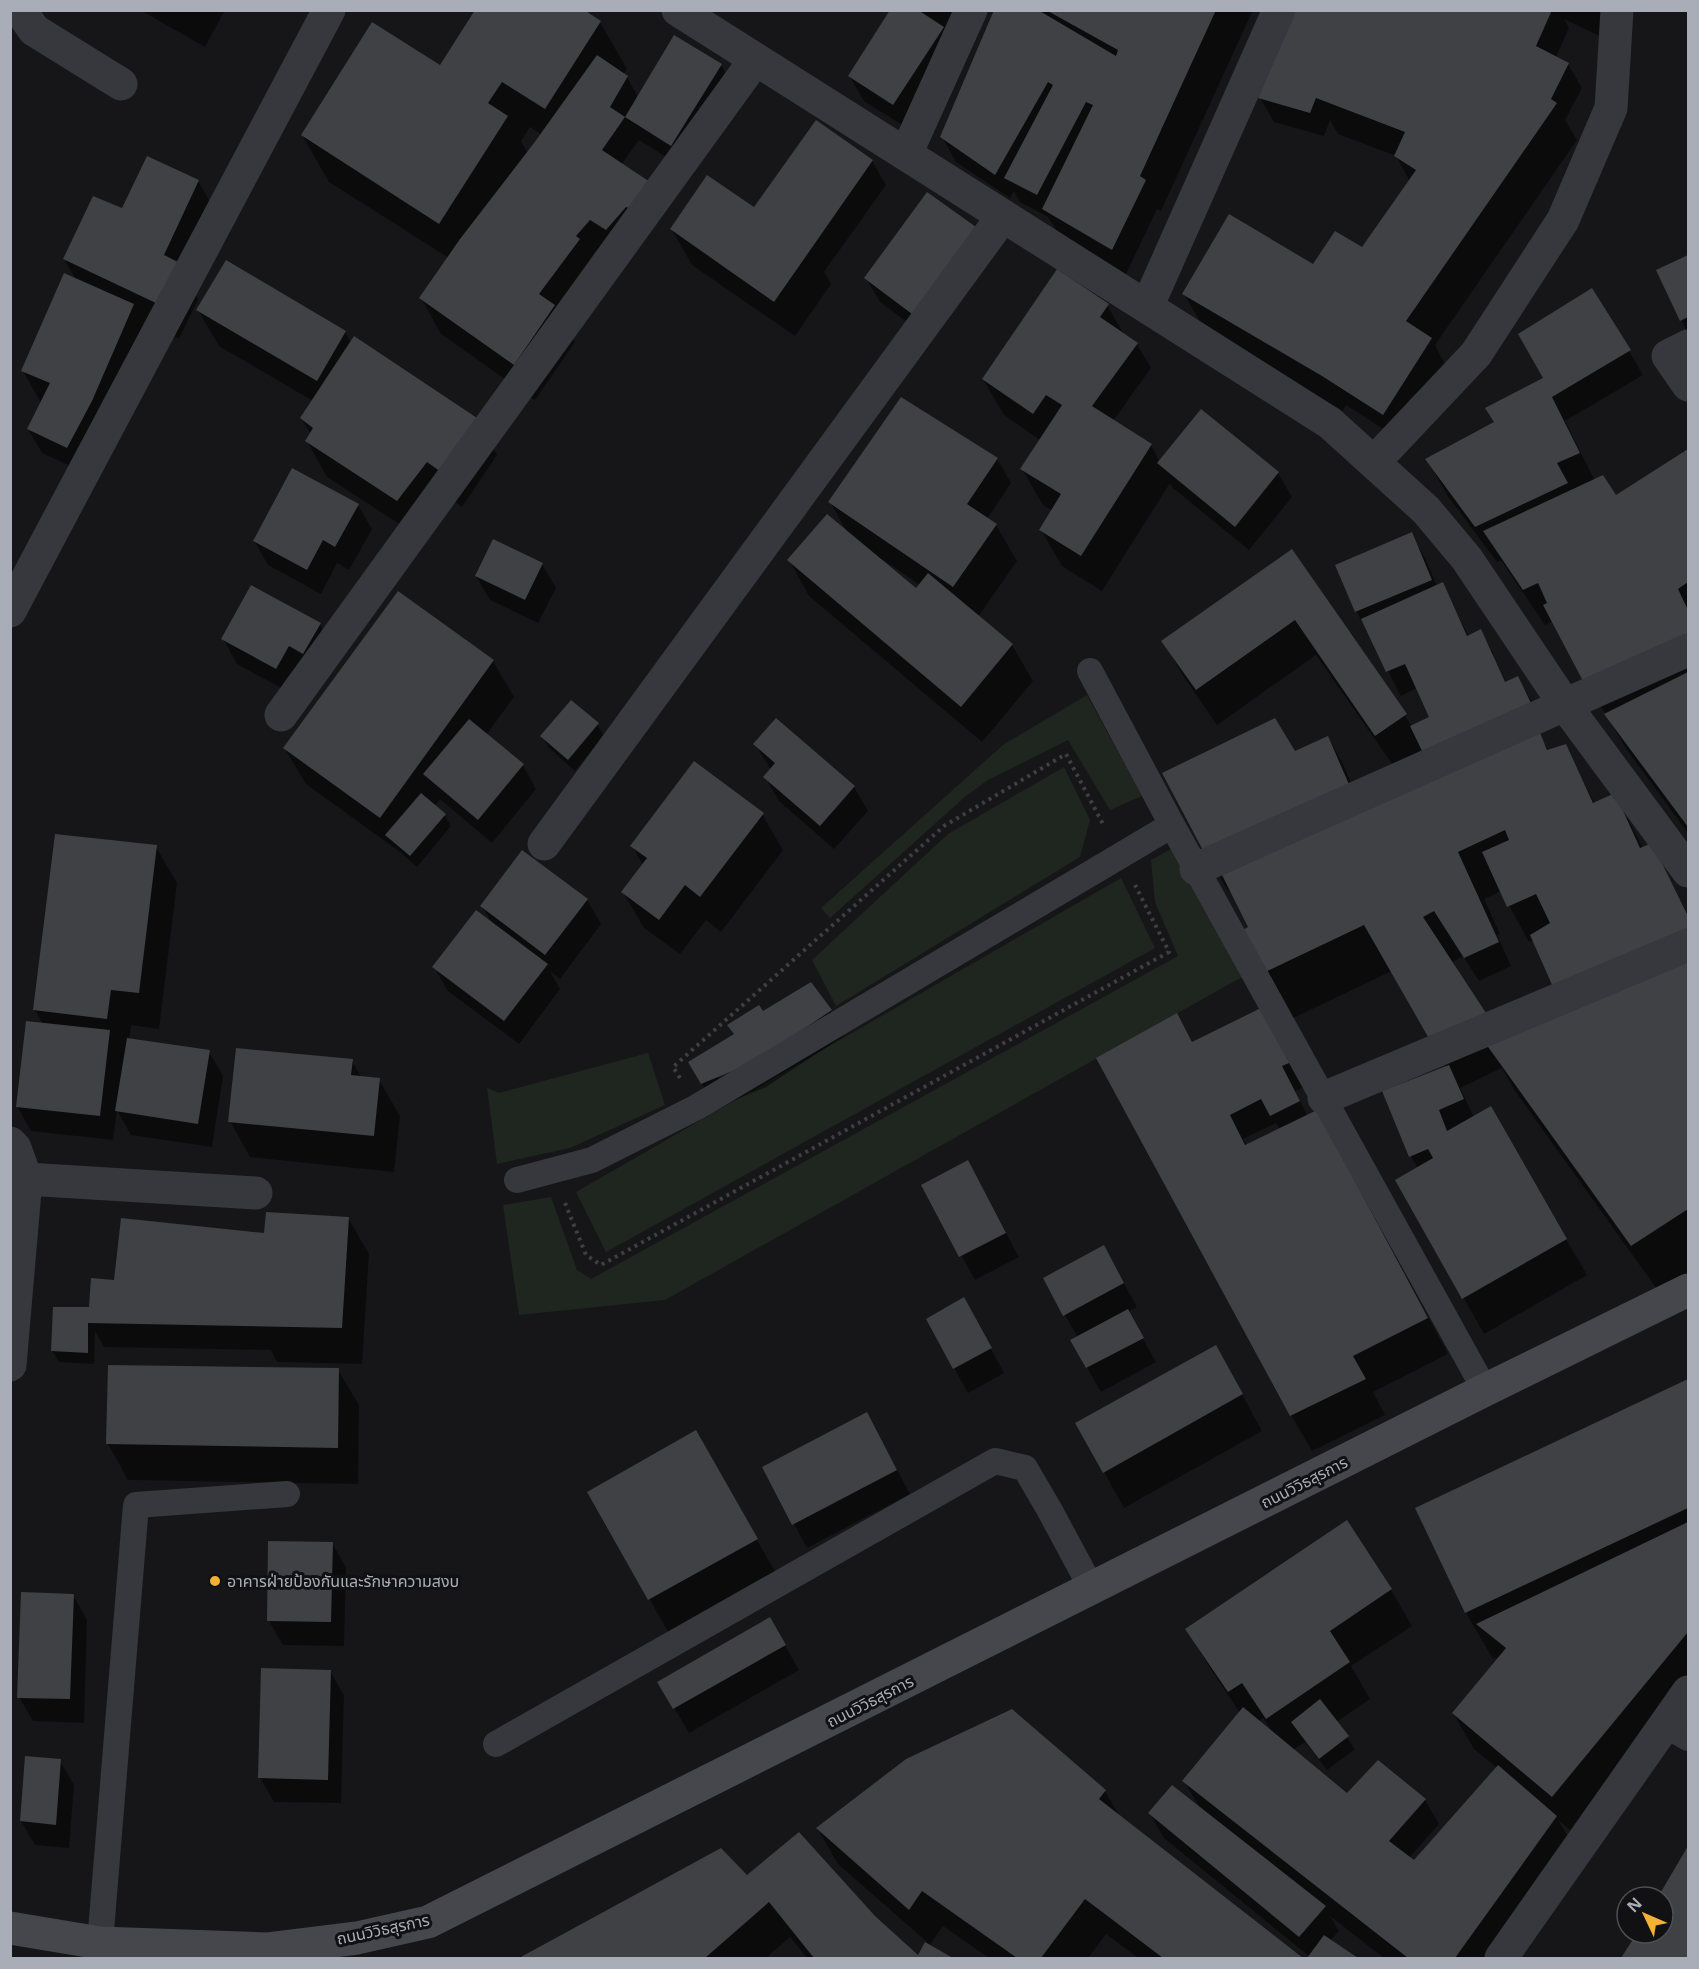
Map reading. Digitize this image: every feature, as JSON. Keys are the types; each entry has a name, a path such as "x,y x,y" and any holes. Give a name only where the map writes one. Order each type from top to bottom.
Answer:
{"main road":[{"name":"ถนนวิวิธสุรการ","path":"10,1928 100,1943 277,1954 428,1922 1485,1390 1689,1290"}],"street":[{"path":"20,10 34,30 121,84"},
{"path":"10,611 329,10"},
{"path":"678,10 1330,423 1426,510 1467,559 1565,705 1689,871"},
{"path":"906,154 971,10"},
{"path":"1147,308 1279,10"},
{"path":"1374,462 1476,354 1563,220 1611,108 1617,10"},
{"path":"281,715 755,60"},
{"path":"544,844 1003,216"},
{"path":"1689,346 1668,356 1689,385"},
{"path":"1196,869 1689,650"},
{"path":"1324,1098 1689,945"},
{"path":"10,1143 15,1148 26,1179 10,1365"},
{"path":"26,1179 256,1193"},
{"path":"1501,1959 1677,1731 1689,1692"}],"lane":[{"path":"1090,671 1196,869 1485,1390"},
{"path":"517,1180 592,1160 697,1107 1172,825"},
{"path":"496,1744 994,1461 1025,1468 1092,1589"},
{"path":"100,1943 136,1505 287,1494"}],"shaded area":[{"path":"1087,695 1142,796 1110,810 1068,740 988,780 966,796 830,918 821,908 1003,745"},
{"path":"1064,767 1090,820 1080,857 836,1006 812,960 948,834"},
{"path":"1171,849 1242,977 665,1300 519,1315 503,1205 551,1197 577,1270 591,1279 1178,956 1155,902 1151,860"},
{"path":"1121,878 1155,948 606,1252 576,1192"},
{"path":"648,1053 665,1105 570,1148 497,1164 487,1088 499,1093"}],"building":[{"path":"475,10 584,10 601,21 545,109 502,82 488,103 508,116 439,224 301,135 372,22 440,65"},
{"path":"890,10 918,10 944,27 893,105 848,76"},
{"path":"994,10 1038,10 1116,56 1118,50 1046,10 1216,10 1140,176 1146,180 1112,250 1042,209 1093,105 1086,102 1037,195 1004,178 1053,85 1048,82 995,175 940,137"},
{"path":"1295,10 1552,10 1536,46 1569,63 1551,99 1557,103 1406,321 1432,338 1383,415 1322,376 1182,294 1229,214 1313,264 1335,231 1362,247 1416,170 1394,156 1405,132 1316,98 1310,113 1258,98"},
{"path":"674,35 722,64 671,146 625,117"},
{"path":"597,55 628,76 610,107 625,117 602,150 650,182 632,209 626,207 606,230 590,220 576,236 580,239 539,294 555,305 514,365 419,298"},
{"path":"816,120 873,160 774,302 670,229 707,175 754,207"},
{"path":"147,156 199,180 164,255 178,262 158,304 63,259 93,196 122,208"},
{"path":"927,192 976,227 912,314 864,278"},
{"path":"1688,255 1688,317 1680,321 1656,270"},
{"path":"226,260 346,331 317,381 196,310"},
{"path":"1057,269 1109,304 1100,317 1138,343 1092,406 1152,444 1081,556 1039,530 1061,494 1020,469 1062,405 1046,395 1033,414 982,379"},
{"path":"64,273 134,304 92,401 67,448 27,429 50,383 21,371"},
{"path":"1592,288 1631,350 1552,397 1580,453 1557,463 1568,483 1475,527 1425,459 1494,422 1485,408 1543,378 1518,334"},
{"path":"354,336 477,418 441,472 427,462 397,501 305,441 313,428 300,418"},
{"path":"901,397 998,458 967,504 997,524 953,587 828,502"},
{"path":"1201,409 1279,472 1235,527 1157,463"},
{"path":"1688,449 1688,582 1678,589 1688,610 1688,634 1583,681 1543,605 1547,603 1538,583 1523,590 1483,531 1603,475 1616,495"},
{"path":"292,468 359,504 335,547 323,540 307,570 253,541"},
{"path":"827,514 916,588 928,573 1013,644 961,707 787,560"},
{"path":"1412,532 1432,580 1355,612 1335,565"},
{"path":"493,539 543,563 525,600 475,576"},
{"path":"1292,549 1407,714 1375,736 1295,620 1196,690 1161,641"},
{"path":"1443,582 1467,636 1481,629 1505,682 1518,676 1531,703 1423,753 1410,726 1429,717 1405,664 1386,672 1361,619"},
{"path":"251,585 321,623 303,654 289,646 276,669 221,639"},
{"path":"398,591 494,660 380,818 283,748"},
{"path":"1688,672 1688,827 1604,714"},
{"path":"571,700 599,723 568,760 540,736"},
{"path":"776,718 855,786 820,826 763,777 775,763 753,744"},
{"path":"1275,718 1295,751 1328,736 1351,789 1206,856 1162,773"},
{"path":"469,719 524,764 478,820 423,774"},
{"path":"1539,730 1547,750 1566,744 1593,803 1615,793 1640,848 1652,843 1688,916 1688,931 1553,987 1530,935 1550,923 1536,894 1507,907 1482,852 1509,840 1505,830 1458,852 1499,942 1464,958 1434,911 1423,917 1488,1016 1431,1042 1364,925 1263,973 1241,931 1248,927 1222,875"},
{"path":"694,761 764,813 700,897 685,885 659,920 621,892 647,858 630,846"},
{"path":"421,793 446,814 410,856 385,835"},
{"path":"55,834 157,845 139,993 111,990 107,1019 33,1010"},
{"path":"522,850 588,899 545,955 480,906"},
{"path":"476,910 548,964 504,1021 432,967"},
{"path":"1688,961 1688,1209 1631,1246 1486,1044"},
{"path":"811,982 832,1010 752,1063 701,1084 688,1062 734,1034 727,1025 759,1005 763,1011"},
{"path":"1265,1006 1294,1061 1282,1066 1300,1101 1270,1116 1261,1099 1230,1115 1245,1145 1317,1110 1428,1318 1353,1356 1366,1379 1290,1416 1096,1058 1177,1013 1192,1042"},
{"path":"26,1021 110,1030 100,1116 16,1107"},
{"path":"127,1038 210,1050 198,1124 115,1111"},
{"path":"236,1048 353,1059 351,1075 380,1078 374,1136 228,1122"},
{"path":"1449,1065 1464,1099 1439,1110 1447,1131 1491,1106 1567,1239 1462,1299 1395,1180 1433,1158 1428,1149 1409,1157 1382,1091"},
{"path":"968,1160 1006,1233 959,1257 921,1185"},
{"path":"266,1212 349,1217 342,1328 88,1323 88,1353 51,1351 53,1307 89,1307 91,1278 114,1280 121,1218 264,1233"},
{"path":"1104,1245 1124,1283 1063,1316 1043,1278"},
{"path":"964,1297 992,1348 953,1369 926,1319"},
{"path":"1128,1309 1144,1338 1086,1368 1070,1340"},
{"path":"1216,1345 1243,1394 1103,1473 1075,1423"},
{"path":"108,1365 339,1368 338,1448 106,1444"},
{"path":"1688,1379 1688,1508 1465,1613 1415,1508"},
{"path":"867,1412 897,1470 792,1525 762,1467"},
{"path":"696,1430 758,1539 648,1600 587,1492"},
{"path":"1347,1520 1392,1589 1330,1631 1350,1662 1266,1719 1242,1683 1228,1692 1185,1629"},
{"path":"1688,1522 1688,1632 1552,1797 1452,1713 1506,1648 1476,1624"},
{"path":"268,1541 333,1542 331,1622 267,1621"},
{"path":"21,1592 74,1594 70,1699 17,1698"},
{"path":"770,1617 786,1645 673,1709 657,1682"},
{"path":"261,1668 331,1670 328,1780 258,1778"},
{"path":"1320,1699 1349,1736 1319,1759 1291,1722"},
{"path":"1243,1707 1347,1793 1378,1760 1426,1799 1389,1841 1414,1860 1498,1765 1557,1816 1455,1958 1408,1958 1182,1781"},
{"path":"1012,1709 1106,1790 1099,1799 1303,1958 1163,1958 1085,1899 1041,1958 1017,1958 922,1891 909,1910 816,1828 906,1759"},
{"path":"25,1756 61,1759 56,1825 20,1821"},
{"path":"1172,1785 1326,1906 1299,1937 1148,1813"},
{"path":"799,1832 875,1916 918,1955 925,1942 953,1958 814,1958 769,1902 705,1958 519,1958 721,1848 747,1875"},
{"path":"1688,1846 1688,1958 1621,1958 1629,1945 1675,1945 1675,1885 1665,1885"},
{"path":"1324,1935 1358,1958 1307,1958"}],"place":[{"name":"อาคารฝ่ายป้องกันและรักษาความสงบ","path":"215,1581"}]}
